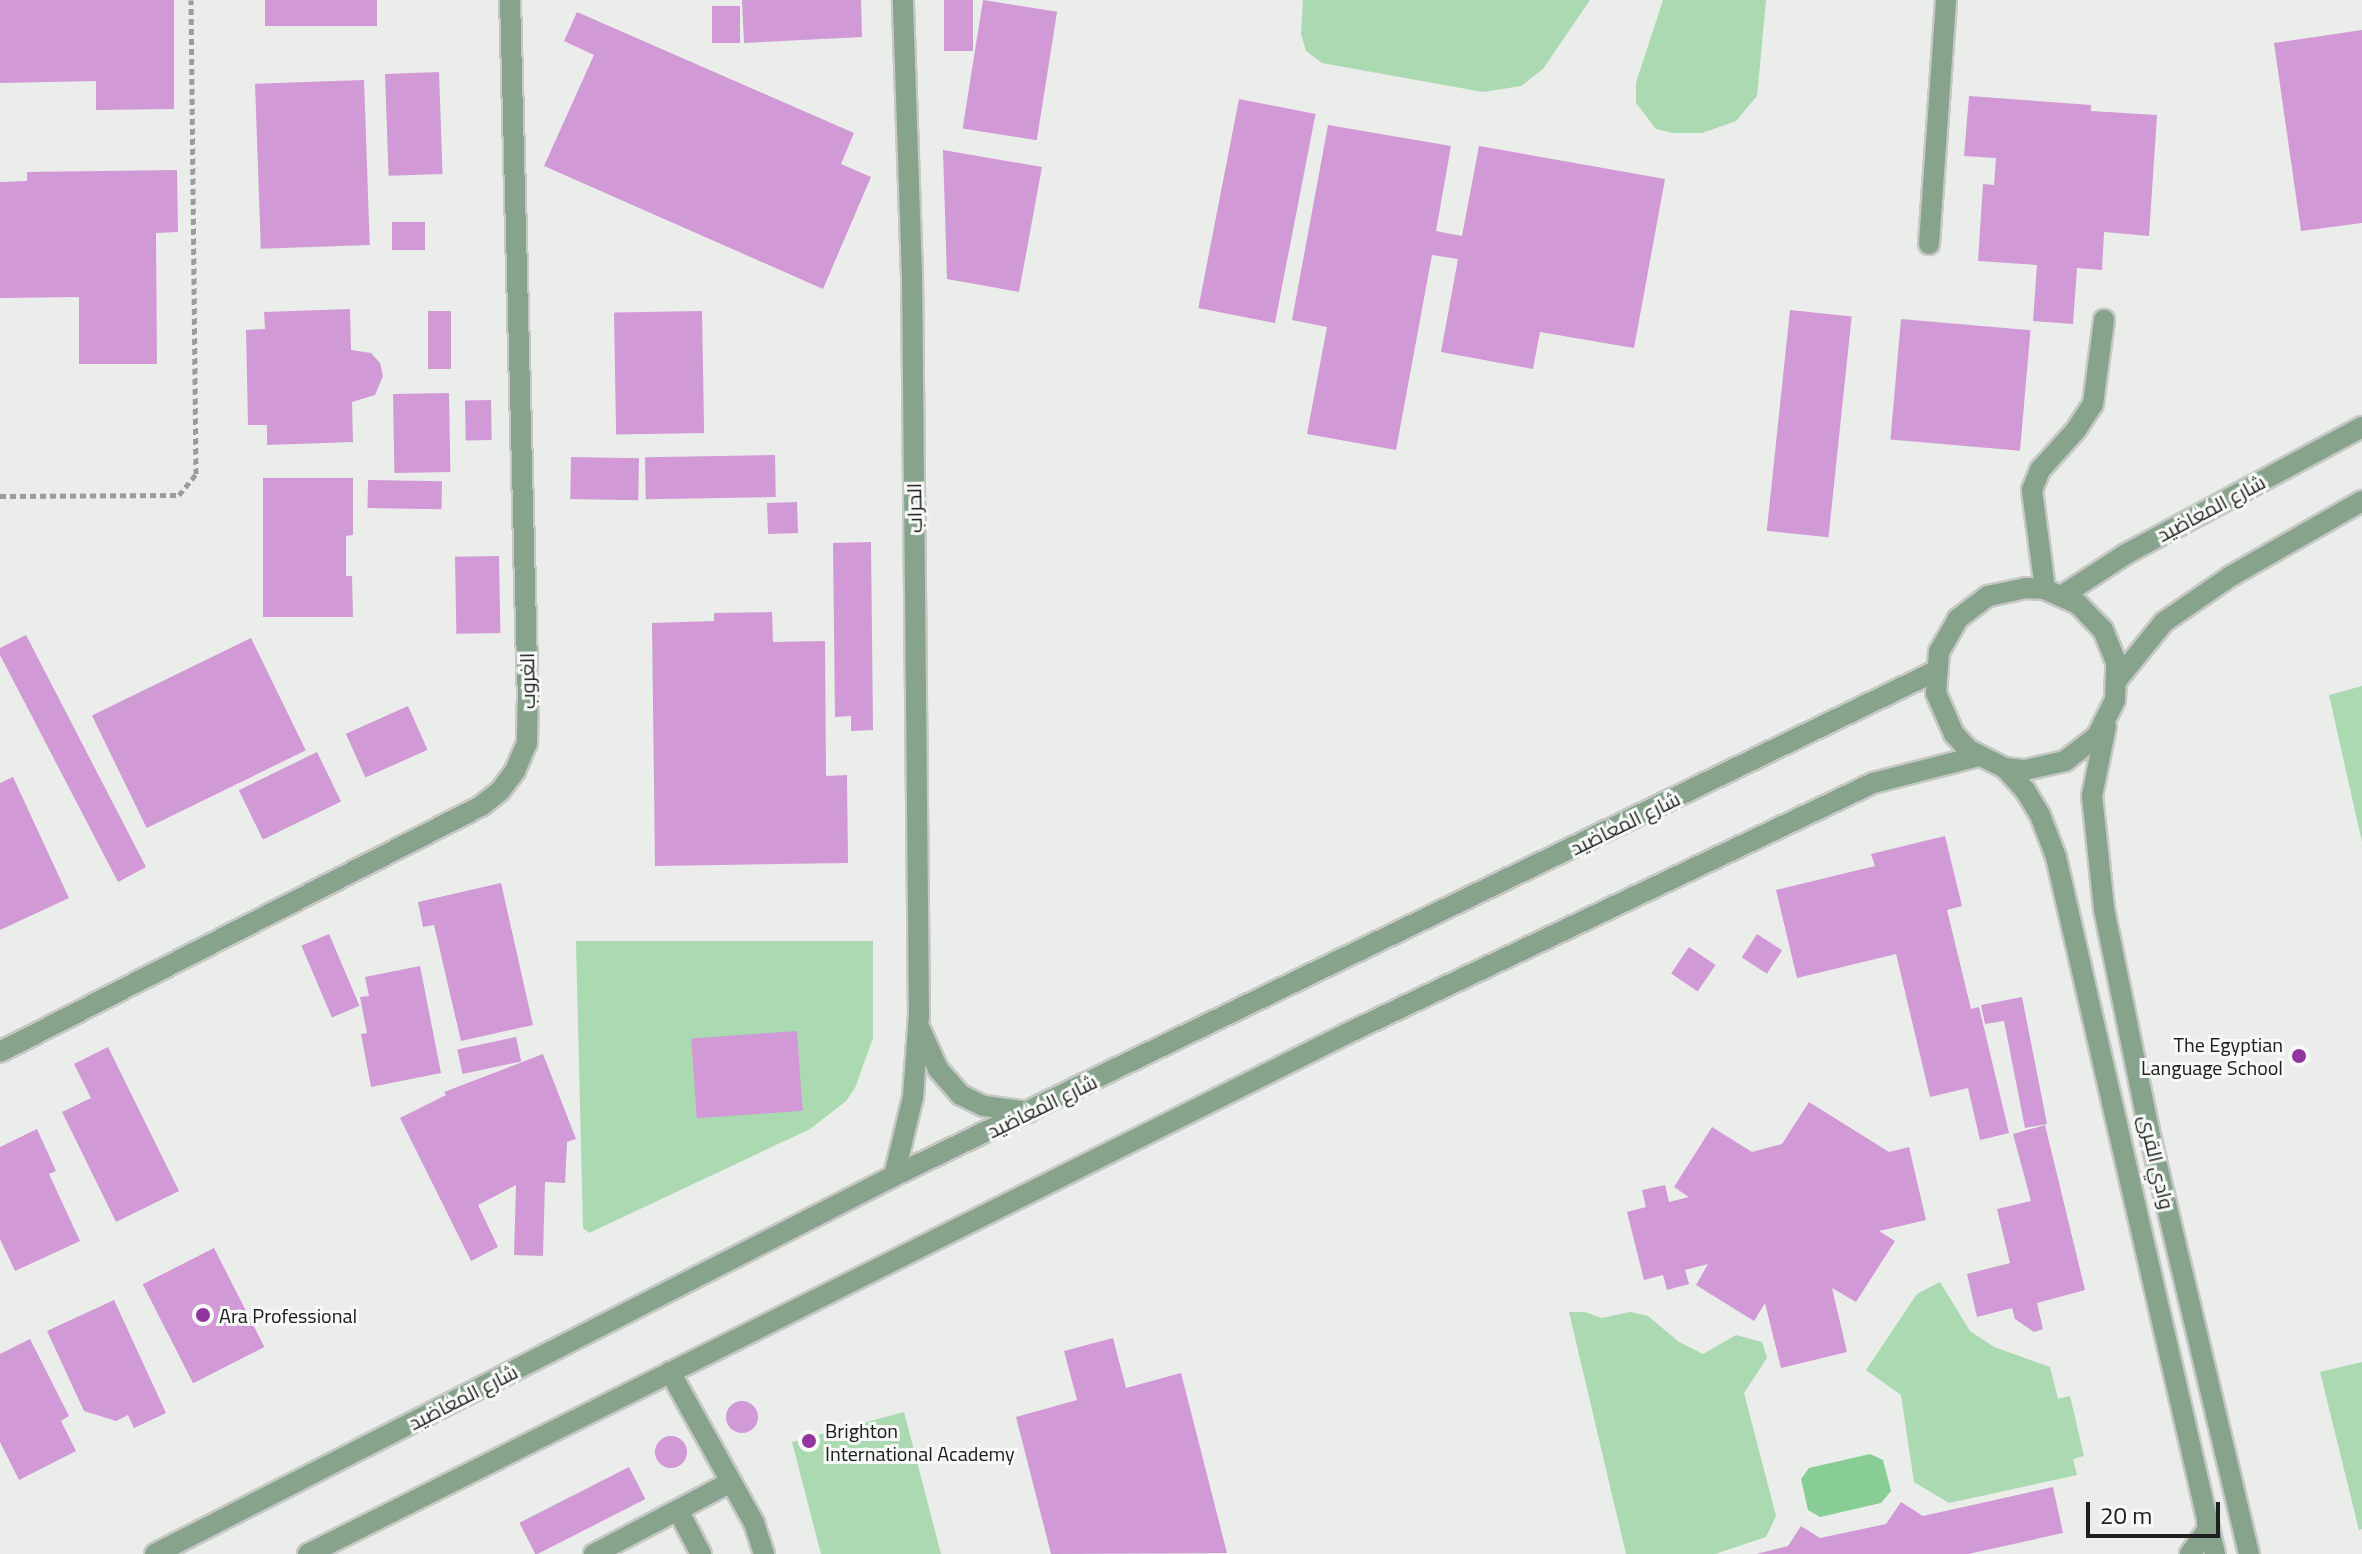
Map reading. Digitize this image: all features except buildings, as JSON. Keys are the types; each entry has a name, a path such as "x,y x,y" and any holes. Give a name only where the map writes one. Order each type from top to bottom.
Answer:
{"street":[{"name":"الغروب","path":"0,1052 481,806 500,791 515,771 527,743 528,704 510,0"},
{"name":"الحراب","path":"894,1176 913,1097 919,1015 912,276 903,0"},
{"path":"1929,244 1946,0"},
{"path":"2054,592 2032,490 2040,470 2076,430 2093,404 2104,320"},
{"name":"شارع المعاضيد","path":"2054,592 2362,427"},
{"path":"2117,680 2164,622 2231,576 2362,501"},
{"path":"2007,590 2054,592 2092,616 2111,645 2117,680 2108,718 2097,736 2065,761 2036,769 2005,768 1979,756 1954,734 1942,714 1936,693 1936,671 1947,634 1972,606 2007,590"},
{"name":"شارع المعاضيد","path":"155,1554 894,1176 1936,671"},
{"name":"وادي القرى","path":"2108,718 2092,796 2104,909 2149,1131 2249,1554"},
{"path":"308,1554 1348,1033 1873,783 1979,756"},
{"name":"وادي القرى","path":"2005,768 2025,790 2040,815 2056,857 2215,1554"},
{"name":"الحراب","path":"919,1015 928,1052 961,1095 984,1106 1029,1112"},
{"path":"670,1372 754,1523 764,1554"},
{"path":"594,1554 731,1482"},
{"path":"2190,1554 2208,1529 2202,1501"},
{"path":"678,1510 701,1554"}],"path":[{"path":"0,496 179,495 196,474 191,0"}],"shaded area":[{"path":"1303,0 1590,0 1543,69 1521,86 1483,92 1322,63 1306,51 1301,34"},
{"path":"1663,0 1766,0 1757,96 1736,121 1702,133 1673,133 1656,129 1636,103 1636,83"},
{"path":"2362,686 2362,842 2329,695"},
{"path":"576,941 873,941 873,1038 855,1088 846,1101 810,1129 589,1233 583,1228"},
{"path":"1940,1282 1970,1331 1994,1347 2050,1367 2058,1399 2070,1396 2084,1456 2073,1459 2077,1475 1949,1503 1914,1482 1901,1395 1866,1370 1917,1294"},
{"path":"1569,1312 1585,1312 1602,1318 1630,1312 1648,1316 1679,1342 1703,1354 1736,1335 1762,1342 1767,1358 1744,1393 1776,1516 1766,1537 1715,1554 1626,1554"},
{"path":"2362,1362 2362,1529 2359,1530 2320,1372"},
{"path":"904,1412 941,1554 821,1554 792,1442"},
{"path":"1870,1454 1883,1460 1891,1491 1881,1503 1820,1517 1808,1510 1801,1479 1809,1468"}],"place":[{"name":"The Egyptian Language School","path":"2299,1056"},
{"name":"Ara Professional","path":"203,1315"},
{"name":"Brighton International Academy","path":"809,1441"}]}
